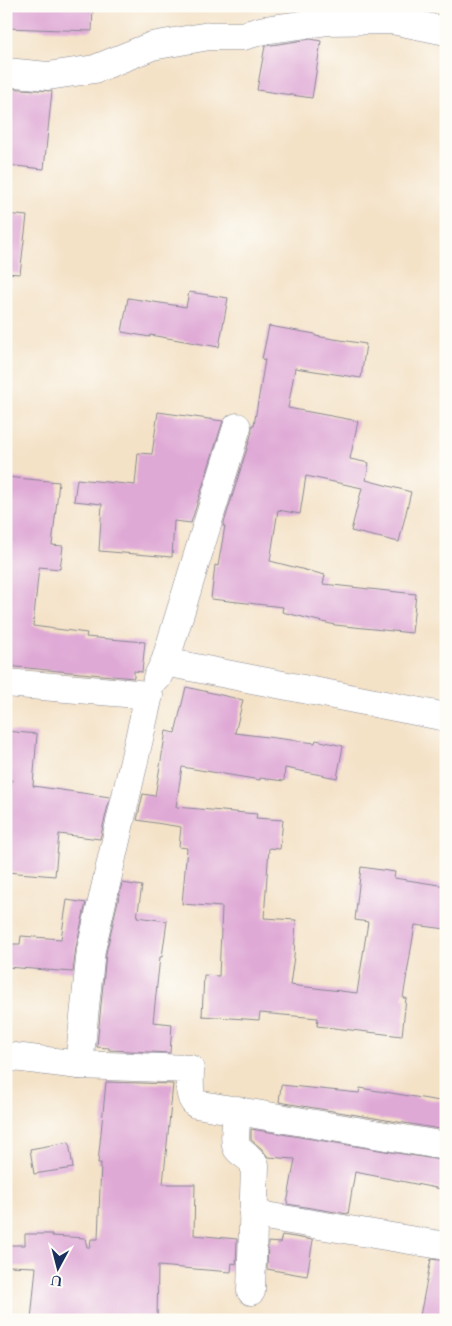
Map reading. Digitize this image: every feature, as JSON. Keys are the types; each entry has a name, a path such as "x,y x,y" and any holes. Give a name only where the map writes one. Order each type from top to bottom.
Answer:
{"street":[{"path":"6,72 48,76 94,69 152,46 209,36 243,36 264,30 393,13 446,31"},
{"path":"79,1065 91,950 149,695 165,662 237,427"},
{"path":"165,662 446,717"},
{"path":"6,683 149,695"},
{"path":"6,1056 79,1065 190,1069 192,1096 196,1104 446,1146"},
{"path":"237,1110 235,1144 255,1165 251,1291"},
{"path":"253,1214 446,1246"}],"building":[{"path":"6,6 93,6 92,31 6,28"},
{"path":"311,39 321,41 312,98 257,90 265,46"},
{"path":"6,88 52,91 44,169 6,165"},
{"path":"6,214 27,216 20,274 6,273"},
{"path":"189,292 228,298 219,347 122,332 128,298 186,307"},
{"path":"269,326 366,344 361,378 295,368 288,408 358,421 350,459 369,463 366,480 411,492 399,542 351,531 362,488 306,476 300,514 278,510 270,561 325,575 323,584 416,594 412,633 335,625 282,612 283,607 211,599 215,565 218,566 225,526 223,526 252,432 252,425 254,425 265,360 262,359"},
{"path":"158,412 223,421 191,523 174,521 172,557 99,551 102,504 74,501 77,479 135,485 138,453 152,454"},
{"path":"6,477 59,482 52,545 63,546 60,569 39,567 33,626 87,633 86,637 145,642 142,672 134,671 134,678 6,666"},
{"path":"186,687 243,700 235,733 315,743 316,740 343,746 337,778 285,768 284,781 260,778 260,780 182,767 176,807 257,814 256,818 283,820 280,849 269,848 264,918 296,920 290,985 357,993 368,922 355,920 361,867 395,872 394,878 446,886 446,929 415,925 403,998 406,998 402,1036 317,1026 318,1018 260,1013 259,1020 202,1016 204,975 219,976 222,907 182,904 187,848 179,847 181,827 137,820 143,794 155,796 166,731 175,733"},
{"path":"6,731 37,734 33,786 110,797 100,839 59,834 55,876 6,872 10,827 6,827 6,824 12,780 6,779"},
{"path":"122,883 142,886 137,917 167,921 162,957 160,957 153,1022 172,1024 170,1053 109,1050 109,1048 97,1047 106,953"},
{"path":"67,900 86,903 76,947 73,972 6,967 8,944 20,944 21,936 61,939"},
{"path":"106,1082 173,1084 163,1184 195,1184 194,1235 237,1239 236,1264 232,1263 231,1272 158,1266 157,1320 31,1320 36,1267 7,1266 8,1245 25,1245 25,1234 52,1234 52,1236 85,1238 87,1247 90,1247 91,1239 98,1239 101,1163 98,1163"},
{"path":"281,1085 359,1093 360,1088 446,1102 446,1130 279,1102"},
{"path":"251,1129 446,1161 446,1190 355,1172 348,1214 287,1204 295,1159 268,1157 251,1140"},
{"path":"69,1142 73,1168 34,1174 30,1149"},
{"path":"282,1235 313,1240 307,1276 267,1269 268,1242 280,1243"},
{"path":"431,1259 446,1261 446,1320 420,1316"}]}
